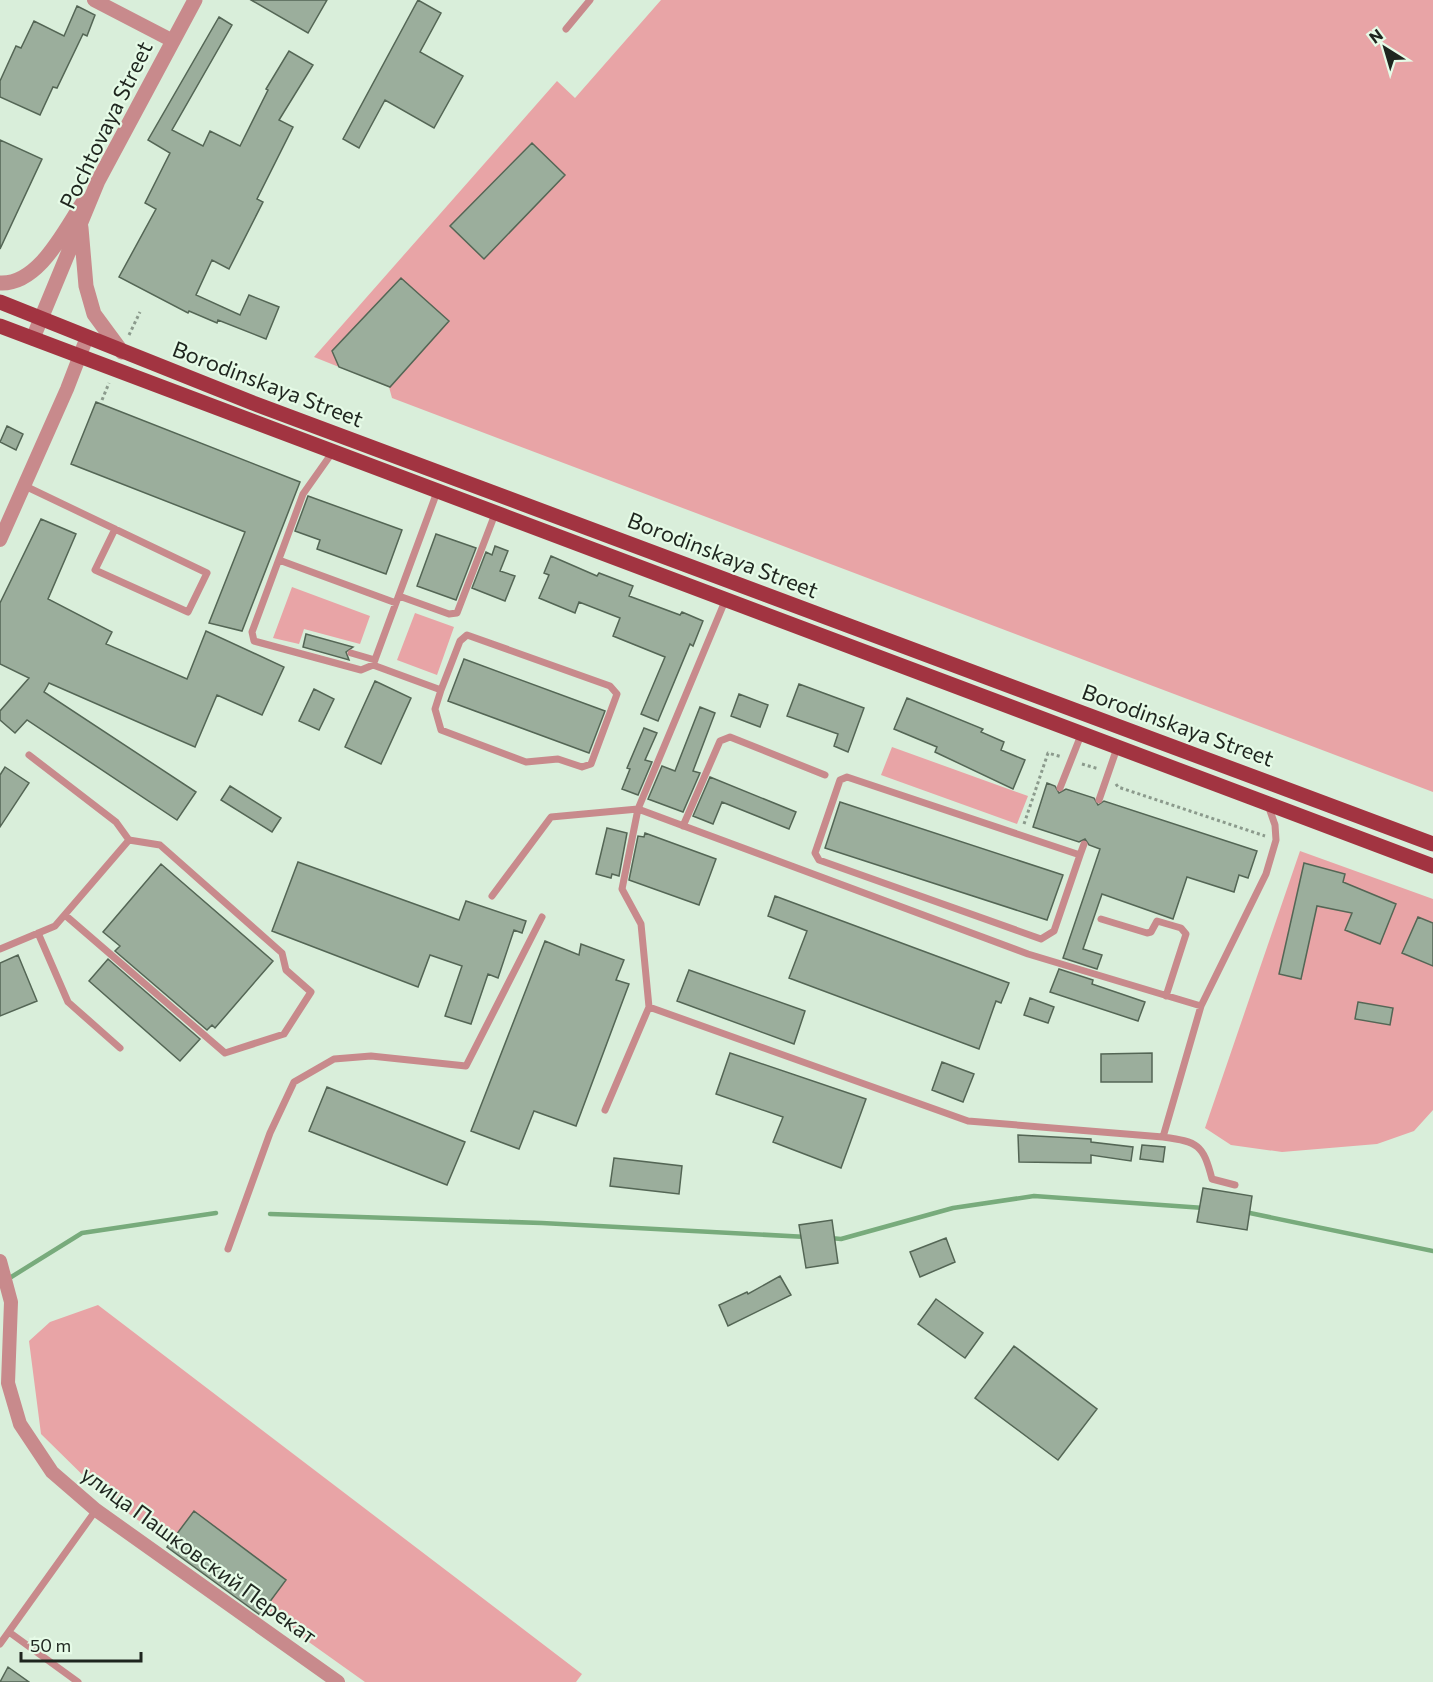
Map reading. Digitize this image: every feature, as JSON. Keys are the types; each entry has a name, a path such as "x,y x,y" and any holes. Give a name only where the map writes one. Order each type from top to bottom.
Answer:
{"main road":[{"name":"Borodinskaya Street","path":"0,302 122,352 830,620 1433,844"},
{"name":"Borodinskaya Street","path":"0,326 1433,866"}],"street":[{"path":"94,0 173,41"},
{"name":"Pochtovaya Street","path":"33,338 98,181 195,0"},
{"path":"0,283 35,272 98,181"},
{"path":"81,225 86,286 94,315 122,352"},
{"path":"0,540 87,337"},
{"name":"улица Пашковский Перекат","path":"1,1263 8,1283 11,1302 4,1383 20,1424 52,1472 96,1510 338,1682"}],"lane":[{"path":"566,29 591,0"},
{"path":"332,453 303,494 252,632 254,641 361,670 374,662 437,492"},
{"path":"25,486 115,529 207,573 188,612 95,570 115,529"},
{"path":"279,560 398,599 449,614 457,613 495,514"},
{"path":"605,1110 649,1007 641,924 622,890 638,809 725,601"},
{"path":"466,635 610,686 617,694 594,760 591,764 582,767 558,759 526,762 441,730 435,709 441,690 460,641 466,635"},
{"path":"351,653 441,690"},
{"path":"1060,788 1081,735"},
{"path":"683,826 720,741 730,737 825,775"},
{"path":"1099,800 1117,748"},
{"path":"28,755 116,822 129,840 160,845 282,953 286,970 311,992 284,1034 225,1053 65,915"},
{"path":"1080,855 847,777 840,780 815,853 819,860 1041,939 1054,931 1084,844"},
{"path":"1163,1137 1201,1006 1266,874 1276,840 1275,825 1268,805"},
{"path":"492,896 551,817 638,809 1028,954 1201,1006"},
{"path":"0,949 55,926 129,840"},
{"path":"228,1249 263,1151 294,1082 334,1059 371,1056 466,1066 542,918"},
{"path":"1101,919 1147,933 1151,932 1157,921 1181,928 1186,934 1166,996"},
{"path":"38,933 68,1002 120,1048"},
{"path":"649,1007 968,1121 1190,1140 1205,1153 1212,1179 1235,1185"},
{"path":"0,1644 96,1510"},
{"path":"9,1632 78,1682"}],"path":[{"path":"1020,834 1048,753 1109,772 1118,787 1276,840"}],"shaded area":[{"path":"661,0 1433,0 1433,792 392,398 389,387 314,357 557,81 575,98"},
{"path":"292,587 370,616 360,644 304,629 299,644 273,638"},
{"path":"415,613 454,627 437,675 397,660"},
{"path":"892,747 1028,796 1017,824 881,775"},
{"path":"1300,851 1433,899 1433,1110 1414,1131 1377,1144 1282,1152 1231,1145 1205,1128"},
{"path":"98,1305 582,1674 576,1682 365,1682 104,1496 41,1434 29,1341 50,1322"}],"building":[{"path":"251,0 327,0 308,33"},
{"path":"418,0 441,13 420,52 463,76 434,128 385,100 359,148 343,139"},
{"path":"77,6 95,15 87,36 83,34 57,88 53,87 40,115 0,97 0,81 16,46 21,48 34,21 64,36"},
{"path":"219,17 232,25 172,130 203,146 210,131 240,146 268,90 266,89 289,51 313,65 279,120 293,127 257,199 263,202 229,269 212,260 196,295 240,315 249,295 279,307 266,339 218,320 217,323 189,311 188,313 119,277 156,209 145,203 170,153 148,140"},
{"path":"0,140 42,159 0,249"},
{"path":"532,143 565,175 484,259 450,226"},
{"path":"401,278 449,321 390,387 339,367 332,351"},
{"path":"96,402 300,482 242,631 209,623 245,532 71,464"},
{"path":"7,426 23,434 16,450 0,442"},
{"path":"308,496 402,530 386,574 317,549 320,540 295,531"},
{"path":"41,519 76,534 48,599 112,632 106,644 187,679 206,631 284,667 262,715 217,695 195,747 49,683 44,692 196,792 177,820 27,720 15,733 0,720 0,711 29,678 0,664 0,603"},
{"path":"436,534 476,548 456,600 417,586"},
{"path":"495,546 508,551 500,571 515,576 505,601 472,588 486,552 492,555"},
{"path":"551,556 597,576 599,573 633,586 629,596 680,615 682,612 703,621 693,646 690,644 658,721 641,714 665,657 613,636 620,618 579,602 575,613 539,598 549,575 544,573"},
{"path":"306,634 353,647 346,652 349,660 303,647"},
{"path":"464,659 605,711 589,753 448,701"},
{"path":"375,681 411,698 381,764 345,747"},
{"path":"799,684 864,708 848,752 834,746 838,734 787,716"},
{"path":"314,689 334,699 319,730 299,721"},
{"path":"739,694 768,705 760,727 731,716"},
{"path":"907,698 983,729 981,732 1004,742 1001,750 1025,760 1013,789 935,752 937,747 894,729"},
{"path":"700,707 715,713 693,771 700,773 683,812 648,799 662,766 675,771"},
{"path":"644,728 657,733 645,760 652,762 638,795 622,789 630,769 627,768"},
{"path":"5,767 29,783 0,827 0,775"},
{"path":"710,777 796,812 789,829 722,802 713,824 693,816"},
{"path":"1047,783 1055,786 1059,793 1066,789 1094,798 1098,805 1104,801 1257,851 1248,878 1239,875 1234,892 1187,877 1173,919 1102,894 1083,949 1102,955 1097,969 1063,958 1100,849 1089,845 1085,839 1079,842 1033,827"},
{"path":"230,786 281,818 272,832 221,800"},
{"path":"840,802 1063,875 1047,920 825,848"},
{"path":"607,828 627,833 619,876 612,874 611,878 596,874"},
{"path":"645,833 716,859 699,905 629,880 638,836 644,837"},
{"path":"298,862 459,920 466,901 526,921 522,933 514,930 498,978 488,974 471,1024 445,1016 462,966 430,955 418,987 272,931"},
{"path":"1304,863 1345,874 1343,882 1396,904 1380,944 1345,930 1352,913 1317,906 1301,979 1279,974"},
{"path":"161,864 273,961 215,1028 212,1025 207,1030 115,951 120,946 103,932"},
{"path":"775,896 1009,983 1001,1003 996,1001 979,1049 789,978 807,931 768,916"},
{"path":"1418,917 1433,923 1433,966 1402,953"},
{"path":"545,941 579,955 581,944 624,960 616,980 629,984 576,1126 534,1111 519,1149 471,1131"},
{"path":"18,955 37,1001 0,1016 0,963"},
{"path":"108,959 200,1039 180,1061 89,981"},
{"path":"1059,969 1093,980 1092,984 1145,1002 1138,1021 1050,992"},
{"path":"689,970 805,1011 794,1044 677,1001"},
{"path":"1030,998 1054,1007 1048,1023 1024,1015"},
{"path":"1358,1002 1393,1008 1390,1025 1355,1019"},
{"path":"730,1053 866,1099 841,1168 773,1142 783,1117 716,1094"},
{"path":"1152,1053 1152,1082 1101,1082 1101,1054"},
{"path":"942,1062 974,1074 963,1102 932,1090"},
{"path":"327,1087 465,1142 447,1185 309,1131"},
{"path":"1018,1135 1091,1139 1091,1142 1133,1147 1131,1161 1091,1155 1091,1163 1019,1162"},
{"path":"1142,1145 1165,1147 1163,1162 1140,1159"},
{"path":"614,1158 682,1166 679,1194 610,1186"},
{"path":"1203,1188 1252,1196 1247,1230 1197,1222"},
{"path":"832,1220 838,1263 806,1268 799,1225"},
{"path":"946,1238 955,1262 920,1277 910,1252"},
{"path":"780,1276 791,1295 728,1326 719,1305 747,1292 748,1294"},
{"path":"936,1299 983,1333 965,1358 918,1324"},
{"path":"1014,1346 1097,1409 1058,1460 975,1398"},
{"path":"194,1511 286,1580 260,1615 167,1547"},
{"path":"8,1667 29,1682 0,1682"}],"waterway":[{"path":"830,1238 841,1239 953,1208 1034,1196 1204,1208"},
{"path":"1245,1212 1433,1251"},
{"path":"8,1279 82,1233 216,1213"},
{"path":"270,1214 542,1223 807,1237"}]}
